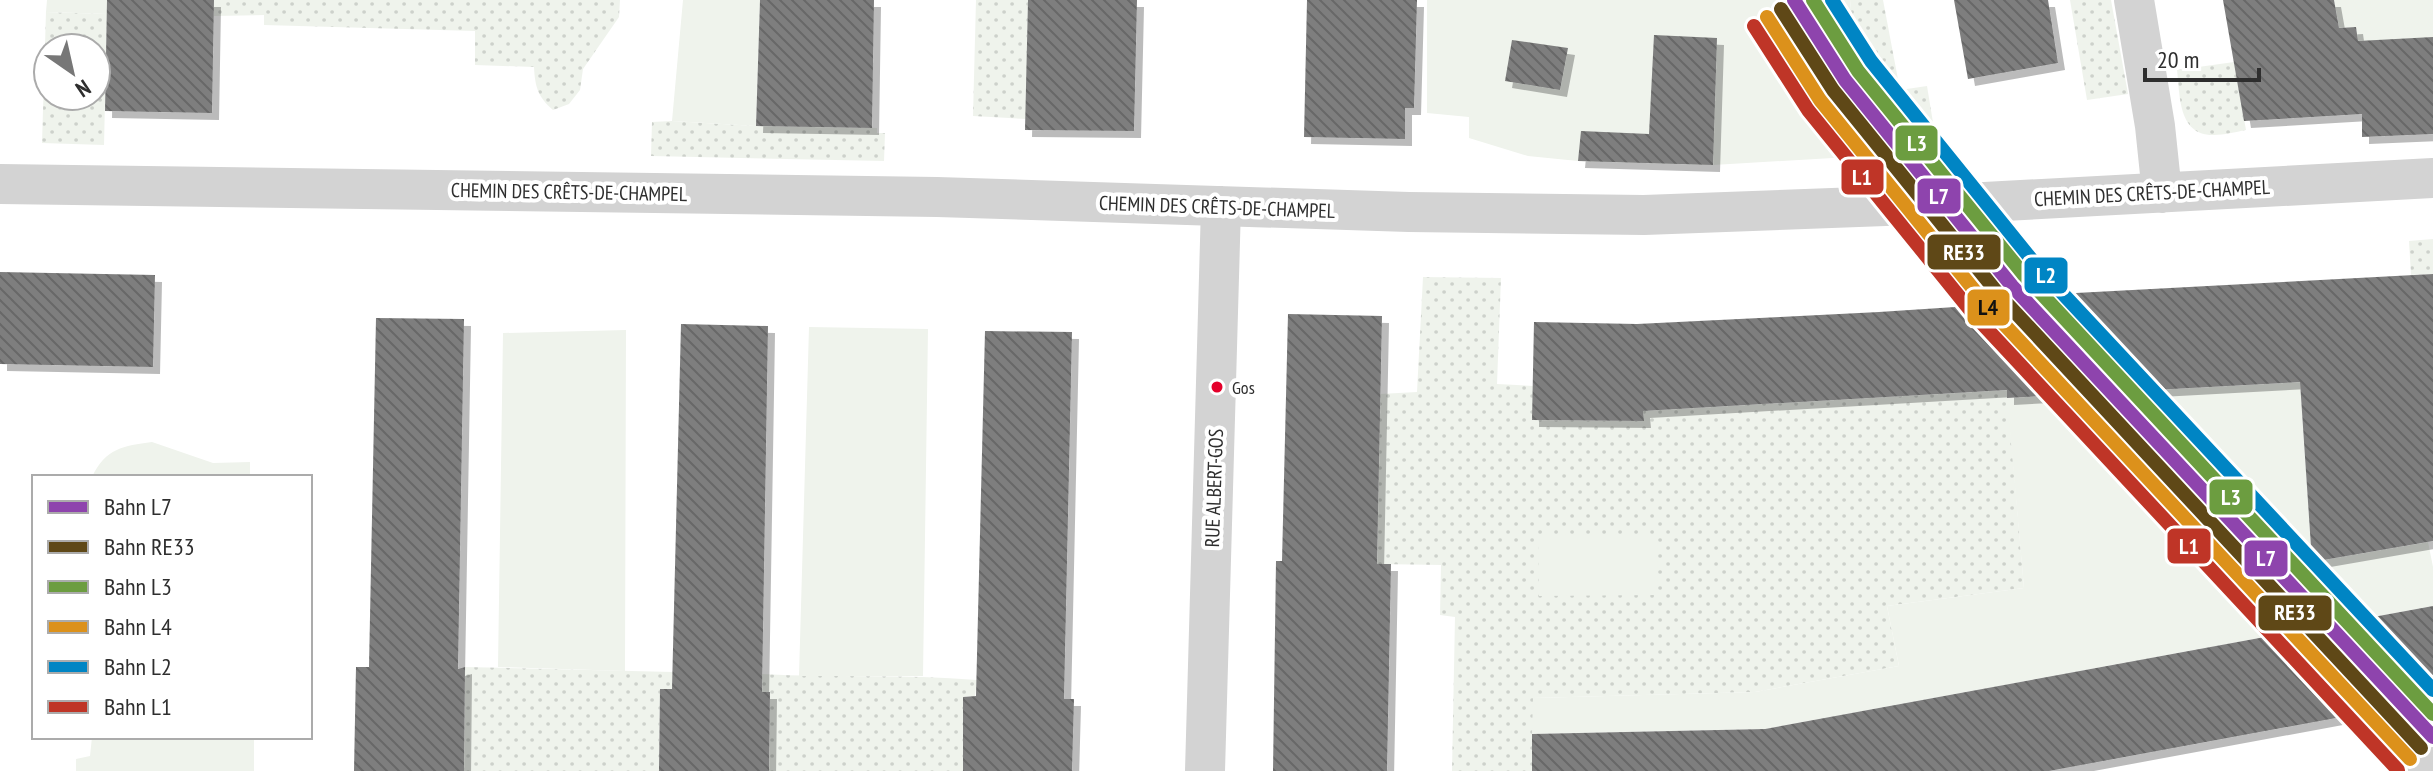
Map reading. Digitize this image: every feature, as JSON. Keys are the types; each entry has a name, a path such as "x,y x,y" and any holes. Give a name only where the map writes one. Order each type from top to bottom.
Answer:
{"street":[{"path":"2134,0 2155,126 2162,193"},
{"name":"CHEMIN DES CRÊTS-DE-CHAMPEL","path":"0,184 937,197 1483,214 1644,215 1906,206 2433,178"},
{"name":"RUE ALBERT-GOS","path":"1205,771 1221,206"},
{"path":"2413,771 2433,767"}],"shaded area":[{"path":"47,0 107,0 107,14 46,12"},
{"path":"214,0 620,0 619,17 583,69 580,90 569,104 553,110 538,91 534,67 475,65 475,31 264,25 264,15 214,16"},
{"path":"683,0 760,0 756,126 672,121"},
{"path":"976,0 1028,0 1026,119 973,116"},
{"path":"1427,0 1850,0 1866,156 1713,165 1578,161 1528,156 1469,138 1469,117 1427,113"},
{"path":"1850,0 1883,0 1900,90 1927,86 1938,153 1866,156"},
{"path":"2070,0 2111,0 2128,94 2087,100"},
{"path":"2334,0 2433,0 2433,37 2359,52 2356,27 2339,28"},
{"path":"46,12 107,14 107,32 45,32"},
{"path":"2234,62 2246,130 2218,135 2202,134 2193,129 2183,112 2177,70"},
{"path":"43,112 105,112 104,145 42,143"},
{"path":"652,122 877,128 877,133 885,133 884,161 651,156"},
{"path":"2433,239 2433,274 2411,275 2409,241"},
{"path":"1423,277 1501,278 1497,384 1533,386 1533,420 1643,421 1643,411 2007,390 2024,588 1887,606 1899,666 1755,692 1534,698 1532,771 1452,771 1455,617 1440,615 1441,565 1377,564 1380,394 1417,392"},
{"path":"809,327 928,329 923,676 799,676"},
{"path":"626,330 625,671 498,667 503,333"},
{"path":"2300,382 2312,562 2428,542 2433,567 2433,606 1765,729 1532,734 1533,698 1755,692 1899,666 1887,606 2024,588 2007,398"},
{"path":"152,442 213,463 250,462 250,475 93,475 109,454 132,445"},
{"path":"1657,534 1658,595 1539,596 1538,535"},
{"path":"465,667 673,672 672,689 660,690 659,771 464,771"},
{"path":"762,674 977,680 975,696 963,697 963,771 769,771 770,693 762,692"},
{"path":"92,739 254,739 254,771 76,771 76,759 90,756"}],"building":[{"path":"107,0 214,0 212,113 112,111 112,32 106,32"},
{"path":"760,0 874,0 872,128 756,126"},
{"path":"1028,0 1137,0 1134,131 1025,130"},
{"path":"1307,0 1417,0 1414,108 1405,108 1405,139 1304,137"},
{"path":"1954,0 2048,0 2058,63 1968,79"},
{"path":"2223,0 2334,0 2339,28 2356,27 2358,41 2433,37 2433,134 2362,137 2362,114 2244,121"},
{"path":"1654,35 1717,38 1713,165 1578,161 1581,131 1649,134"},
{"path":"1512,40 1568,48 1560,90 1505,81"},
{"path":"0,272 155,275 153,367 0,364"},
{"path":"2433,274 2433,541 2312,562 2300,382 2007,398 2007,390 1643,411 1644,421 1532,420 1534,322 1637,324 1879,312 2001,304 2002,297"},
{"path":"1288,314 1382,316 1377,564 1391,564 1387,771 1273,771 1276,561 1282,561"},
{"path":"376,318 464,319 458,669 465,667 464,771 354,771 356,667 369,667"},
{"path":"681,324 768,326 762,692 770,692 769,771 659,771 660,689 672,689"},
{"path":"985,331 1072,332 1064,699 1074,699 1072,771 963,771 963,697 976,696"},
{"path":"2433,606 2433,700 2049,771 1532,771 1532,734 1765,729"}],"rail line":[{"name":"L7","path":"1794,0 1845,80 2012,286 2433,737"},
{"name":"L3","path":"1813,0 1858,71 2024,275 2433,714"},
{"name":"L2","path":"1832,0 1871,61 2036,265 2433,690"},
{"name":"RE33","path":"1781,9 1833,90 2000,296 2421,748"},
{"name":"L4","path":"1767,17 1820,100 1987,306 2410,759"},
{"name":"L1","path":"1754,26 1808,110 1975,316 2398,770"}],"place":[{"name":"Gos","path":"1217,387"}]}
